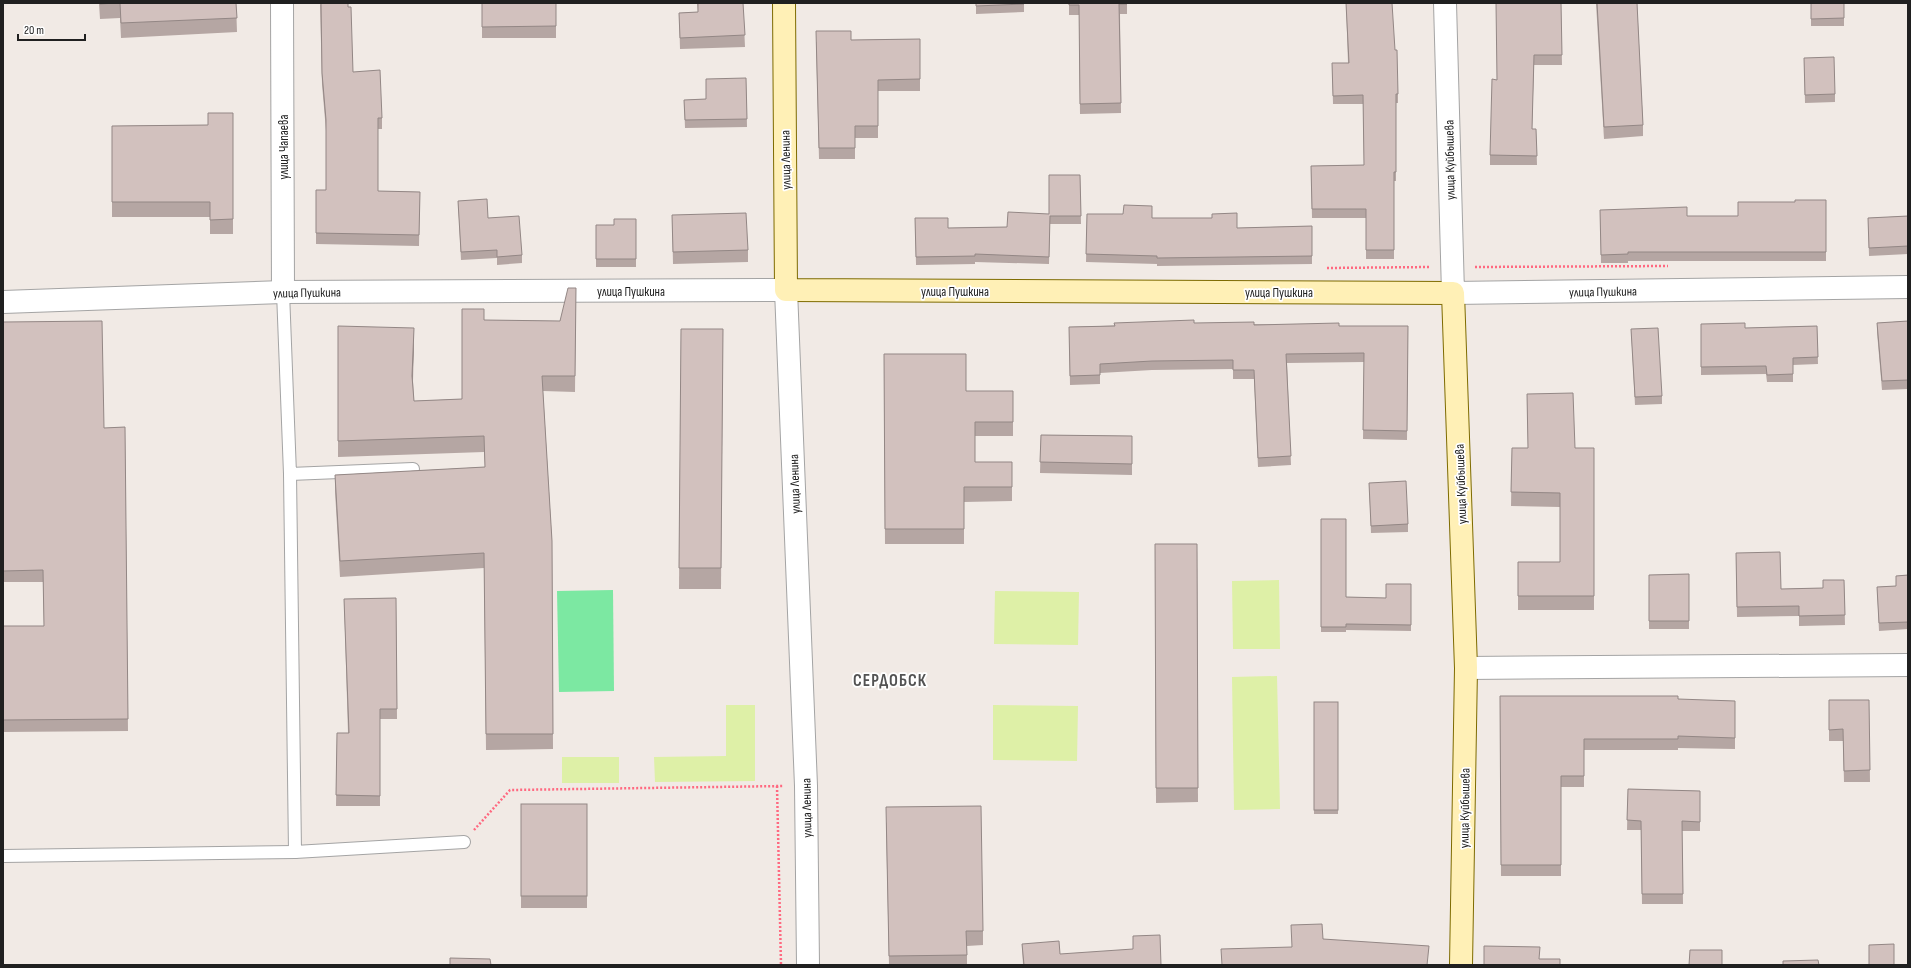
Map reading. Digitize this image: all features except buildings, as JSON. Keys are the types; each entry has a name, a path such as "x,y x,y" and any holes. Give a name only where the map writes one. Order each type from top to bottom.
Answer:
{"street":[{"name":"улица Чапаева","path":"282,3 283,292"},
{"name":"улица Ленина","path":"784,3 786,290 806,786 808,965"},
{"name":"улица Куйбышева","path":"1445,3 1466,668 1461,965"},
{"name":"улица Пушкина","path":"3,302 283,292 786,290 1453,293 1908,287"},
{"path":"1466,668 1908,665"}],"lane":[{"path":"283,292 290,474 295,852"},
{"path":"290,474 413,469"},
{"path":"3,856 295,852 464,842"}],"path":[{"path":"777,786 781,965"},
{"path":"464,842 510,790 806,786"}],"green space":[{"path":"1279,580 1280,649 1233,649 1232,581"},
{"path":"613,590 614,691 559,692 557,591"},
{"path":"995,591 1079,592 1078,645 994,644"},
{"path":"1277,676 1280,809 1234,810 1232,677"},
{"path":"726,705 755,705 755,781 655,782 654,757 726,756"},
{"path":"993,705 1078,706 1077,761 993,760"},
{"path":"562,757 619,757 619,783 562,783"}],"district":[{"name":"СЕРДОБСК","path":"890,680"}]}
